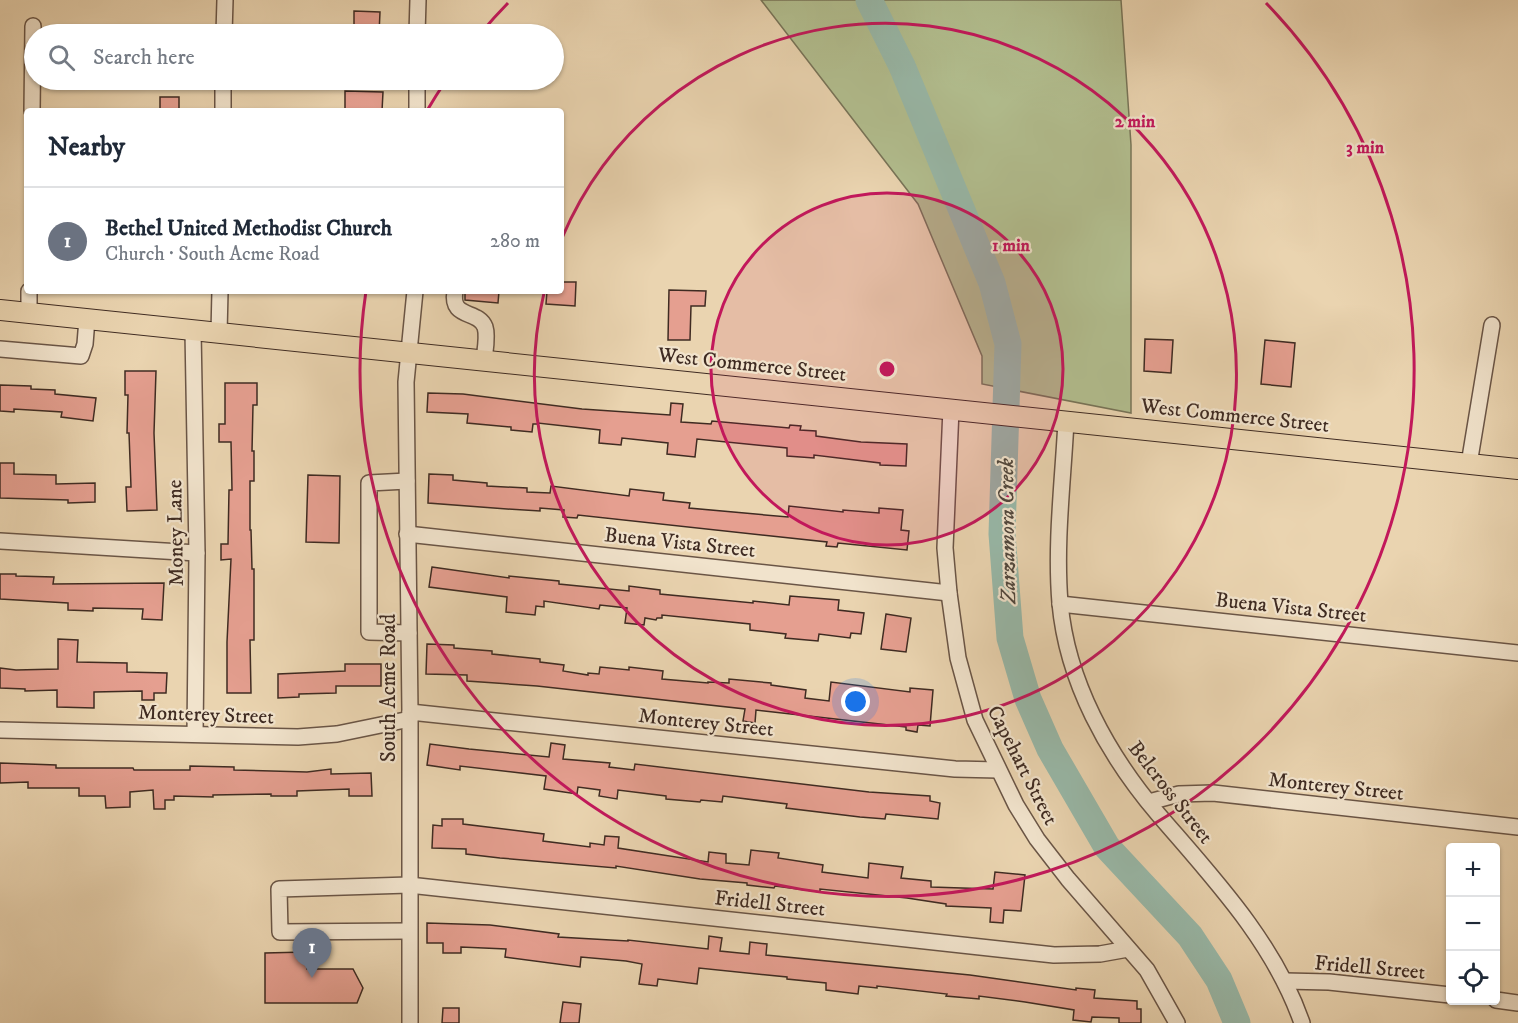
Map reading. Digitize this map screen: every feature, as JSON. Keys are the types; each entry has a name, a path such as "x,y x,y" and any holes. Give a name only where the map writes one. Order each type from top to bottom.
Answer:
{"main road":[{"name":"West Commerce Street","path":"0,310 1518,469"}],"street":[{"path":"224,24 225,0"},
{"path":"417,24 418,0"},
{"path":"32,90 32,108"},
{"path":"223,108 224,90"},
{"path":"417,90 417,108"},
{"path":"29,294 29,313"},
{"path":"219,333 220,294"},
{"name":"South Acme Road","path":"410,1023 410,715 406,382 415,294"},
{"path":"454,294 455,305 462,312 482,321 486,329 484,360"},
{"path":"0,349 81,356 84,351 87,319"},
{"path":"1469,464 1492,325"},
{"name":"Money Lane","path":"193,331 196,553 195,734"},
{"name":"Capehart Street","path":"951,409 945,548 949,593 964,686 975,720 998,770 1036,839 1147,970 1177,1023"},
{"name":"Belcross Street","path":"1066,421 1059,559 1060,604 1079,684 1094,719 1115,757 1149,802 1238,909 1285,981 1302,1023"},
{"path":"407,481 369,483 369,632 409,633"},
{"name":"Buena Vista Street","path":"407,534 949,593"},
{"path":"0,541 196,553"},
{"name":"Buena Vista Street","path":"1060,604 1518,652"},
{"name":"Monterey Street","path":"0,730 298,737 337,734 410,715 955,769 998,770"},
{"name":"Monterey Street","path":"1149,802 1179,794 1213,793 1518,827"},
{"name":"Fridell Street","path":"409,931 280,932 279,889 409,885 1054,955 1100,954 1128,949"},
{"name":"Fridell Street","path":"1285,981 1329,982 1446,995"},
{"path":"1500,1000 1518,1002"}],"green space":[{"path":"761,0 1121,0 1131,145 1131,413 982,384 982,356 918,204"}],"building":[{"path":"354,11 380,12 379,24 354,24"},
{"path":"345,91 383,92 382,108 345,108"},
{"path":"160,97 179,97 179,108 160,108"},
{"path":"564,282 576,282 575,306 546,304 547,294 564,294"},
{"path":"669,290 706,291 705,306 691,306 690,340 668,340"},
{"path":"465,294 499,294 498,303 465,300"},
{"path":"1145,339 1173,340 1171,373 1144,371"},
{"path":"1265,340 1295,343 1291,387 1261,384"},
{"path":"125,371 156,371 154,433 157,510 127,511 126,487 131,487"},
{"path":"225,383 257,383 257,405 253,405 254,481 250,481 250,530 252,569 254,569 254,640 250,640 251,693 227,693 231,559 221,560 221,544 228,544 229,490 232,490 231,442 219,442 219,424 225,424"},
{"path":"0,385 31,386 31,389 55,390 55,394 96,398 93,421 61,417 62,412 14,409 14,412 0,411"},
{"path":"428,393 463,394 582,409 670,415 671,403 683,404 681,422 711,424 712,421 789,428 790,425 801,426 800,430 816,431 816,436 861,442 907,444 906,466 880,465 880,463 814,455 814,458 787,456 787,448 697,439 695,457 667,454 668,443 622,438 621,445 599,443 600,430 538,423 533,424 532,432 511,430 511,427 467,423 468,414 427,412"},
{"path":"0,463 14,463 14,474 56,475 56,484 95,483 95,502 68,503 68,500 0,498"},
{"path":"429,474 453,475 453,480 487,483 487,486 527,488 527,492 550,493 551,486 629,496 630,489 664,493 663,500 690,503 689,508 788,517 789,506 843,512 843,510 879,513 879,508 903,510 901,530 909,531 907,550 838,543 837,547 826,546 827,542 578,515 577,518 563,517 564,510 540,508 540,511 428,503"},
{"path":"308,475 340,476 339,543 306,542"},
{"path":"432,567 629,591 629,586 660,590 660,594 753,603 753,601 789,605 790,596 839,600 838,610 864,613 861,634 851,633 850,638 819,634 818,641 785,638 786,634 750,630 750,624 662,615 662,618 656,620 645,618 644,625 625,623 627,608 600,605 599,609 544,601 544,607 536,606 535,615 506,612 507,597 429,587"},
{"path":"0,574 54,577 53,584 164,583 162,620 142,619 143,609 68,610 68,603 0,599"},
{"path":"886,614 911,618 906,652 881,649"},
{"path":"58,639 78,640 77,662 127,663 127,672 167,673 166,693 154,693 154,700 142,700 142,691 94,692 94,708 57,707 57,690 25,691 25,689 0,688 0,668 58,669"},
{"path":"427,644 454,645 454,648 492,651 492,654 540,659 540,662 564,665 563,671 588,675 588,673 599,674 600,667 629,670 629,667 663,671 662,679 729,683 729,679 771,683 771,685 806,690 805,698 829,701 831,682 910,692 910,688 933,690 930,726 918,725 917,732 906,730 906,727 756,710 755,723 743,721 745,709 537,686 467,681 467,675 426,674"},
{"path":"345,664 381,664 381,686 336,686 336,693 299,694 299,697 278,698 278,674 345,671"},
{"path":"551,743 565,745 563,759 610,763 609,767 634,770 635,764 869,792 930,796 930,801 940,803 938,819 886,814 885,819 860,817 786,808 787,804 723,796 722,802 701,800 700,802 666,799 666,796 618,790 617,799 599,796 600,790 578,787 577,794 544,789 546,776 460,766 460,770 427,765 430,744 549,757"},
{"path":"0,763 56,765 56,768 133,768 134,770 190,770 190,766 307,772 331,769 331,774 371,773 372,796 349,796 349,789 297,791 297,796 271,796 271,794 213,795 213,797 174,796 174,800 165,800 165,809 154,809 153,790 130,792 130,807 106,808 105,796 79,796 79,788 28,788 28,782 0,783"},
{"path":"442,819 463,819 463,824 544,834 543,841 590,847 590,843 604,845 605,836 619,837 618,848 708,862 709,852 726,854 726,863 749,865 751,850 779,853 778,858 823,865 822,872 868,878 869,863 903,867 901,878 931,881 931,887 993,889 995,872 1025,875 1021,911 1004,910 1003,923 990,922 991,908 946,906 946,904 907,898 820,889 820,892 747,885 747,883 700,879 616,866 616,868 466,854 466,849 432,848 433,825 442,826"},
{"path":"427,923 490,925 559,934 558,937 628,940 708,949 709,936 722,938 720,951 749,954 750,942 767,944 766,955 970,975 1076,990 1076,988 1095,990 1094,998 1137,1001 1137,1009 1141,1009 1141,1023 1119,1023 1119,1018 1092,1017 1091,1022 1073,1020 1074,1010 979,996 979,999 946,996 947,994 877,986 877,988 859,986 858,994 826,990 826,983 699,968 697,984 658,979 657,986 639,984 642,964 626,961 581,957 580,967 505,957 506,949 461,947 461,953 443,953 443,943 427,943"},
{"path":"306,952 307,969 353,969 363,988 357,1003 265,1003 265,953"},
{"path":"563,1002 581,1004 579,1023 560,1023"},
{"path":"443,1008 459,1008 459,1023 442,1023"}],"waterway":[{"name":"Zarzamora Creek","path":"869,0 902,66 992,283 1008,344 1002,534 1010,638 1028,699 1050,749 1107,847 1190,936 1219,980 1237,1023"}],"place":[{"name":"Bethel United Methodist Church","path":"312,978"}]}
